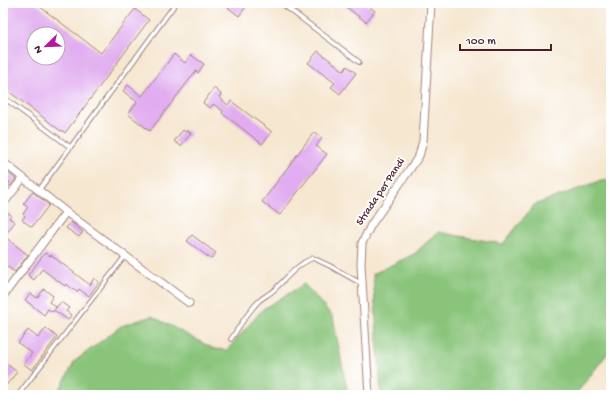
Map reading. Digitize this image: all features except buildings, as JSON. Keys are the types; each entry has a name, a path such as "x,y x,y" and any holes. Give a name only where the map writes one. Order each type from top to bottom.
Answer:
{"street":[{"name":"Strada per Pandi","path":"369,395 361,265 362,243 371,225 419,156 423,141 431,3"},
{"path":"3,162 66,212 189,302"},
{"path":"3,204 23,178"},
{"path":"3,296 66,212"}],"lane":[{"path":"39,190 176,3"},
{"path":"281,3 359,62"},
{"path":"3,97 70,147"},
{"path":"18,395 126,255"},
{"path":"231,340 245,317 260,300 274,290 299,266 313,258 362,284"}],"green space":[{"path":"611,179 611,349 575,395 381,395 373,274 414,254 438,232 503,244 534,205 597,182"},
{"path":"304,284 333,317 348,395 57,395 75,361 121,326 152,316 214,349 227,350 263,309"}]}
